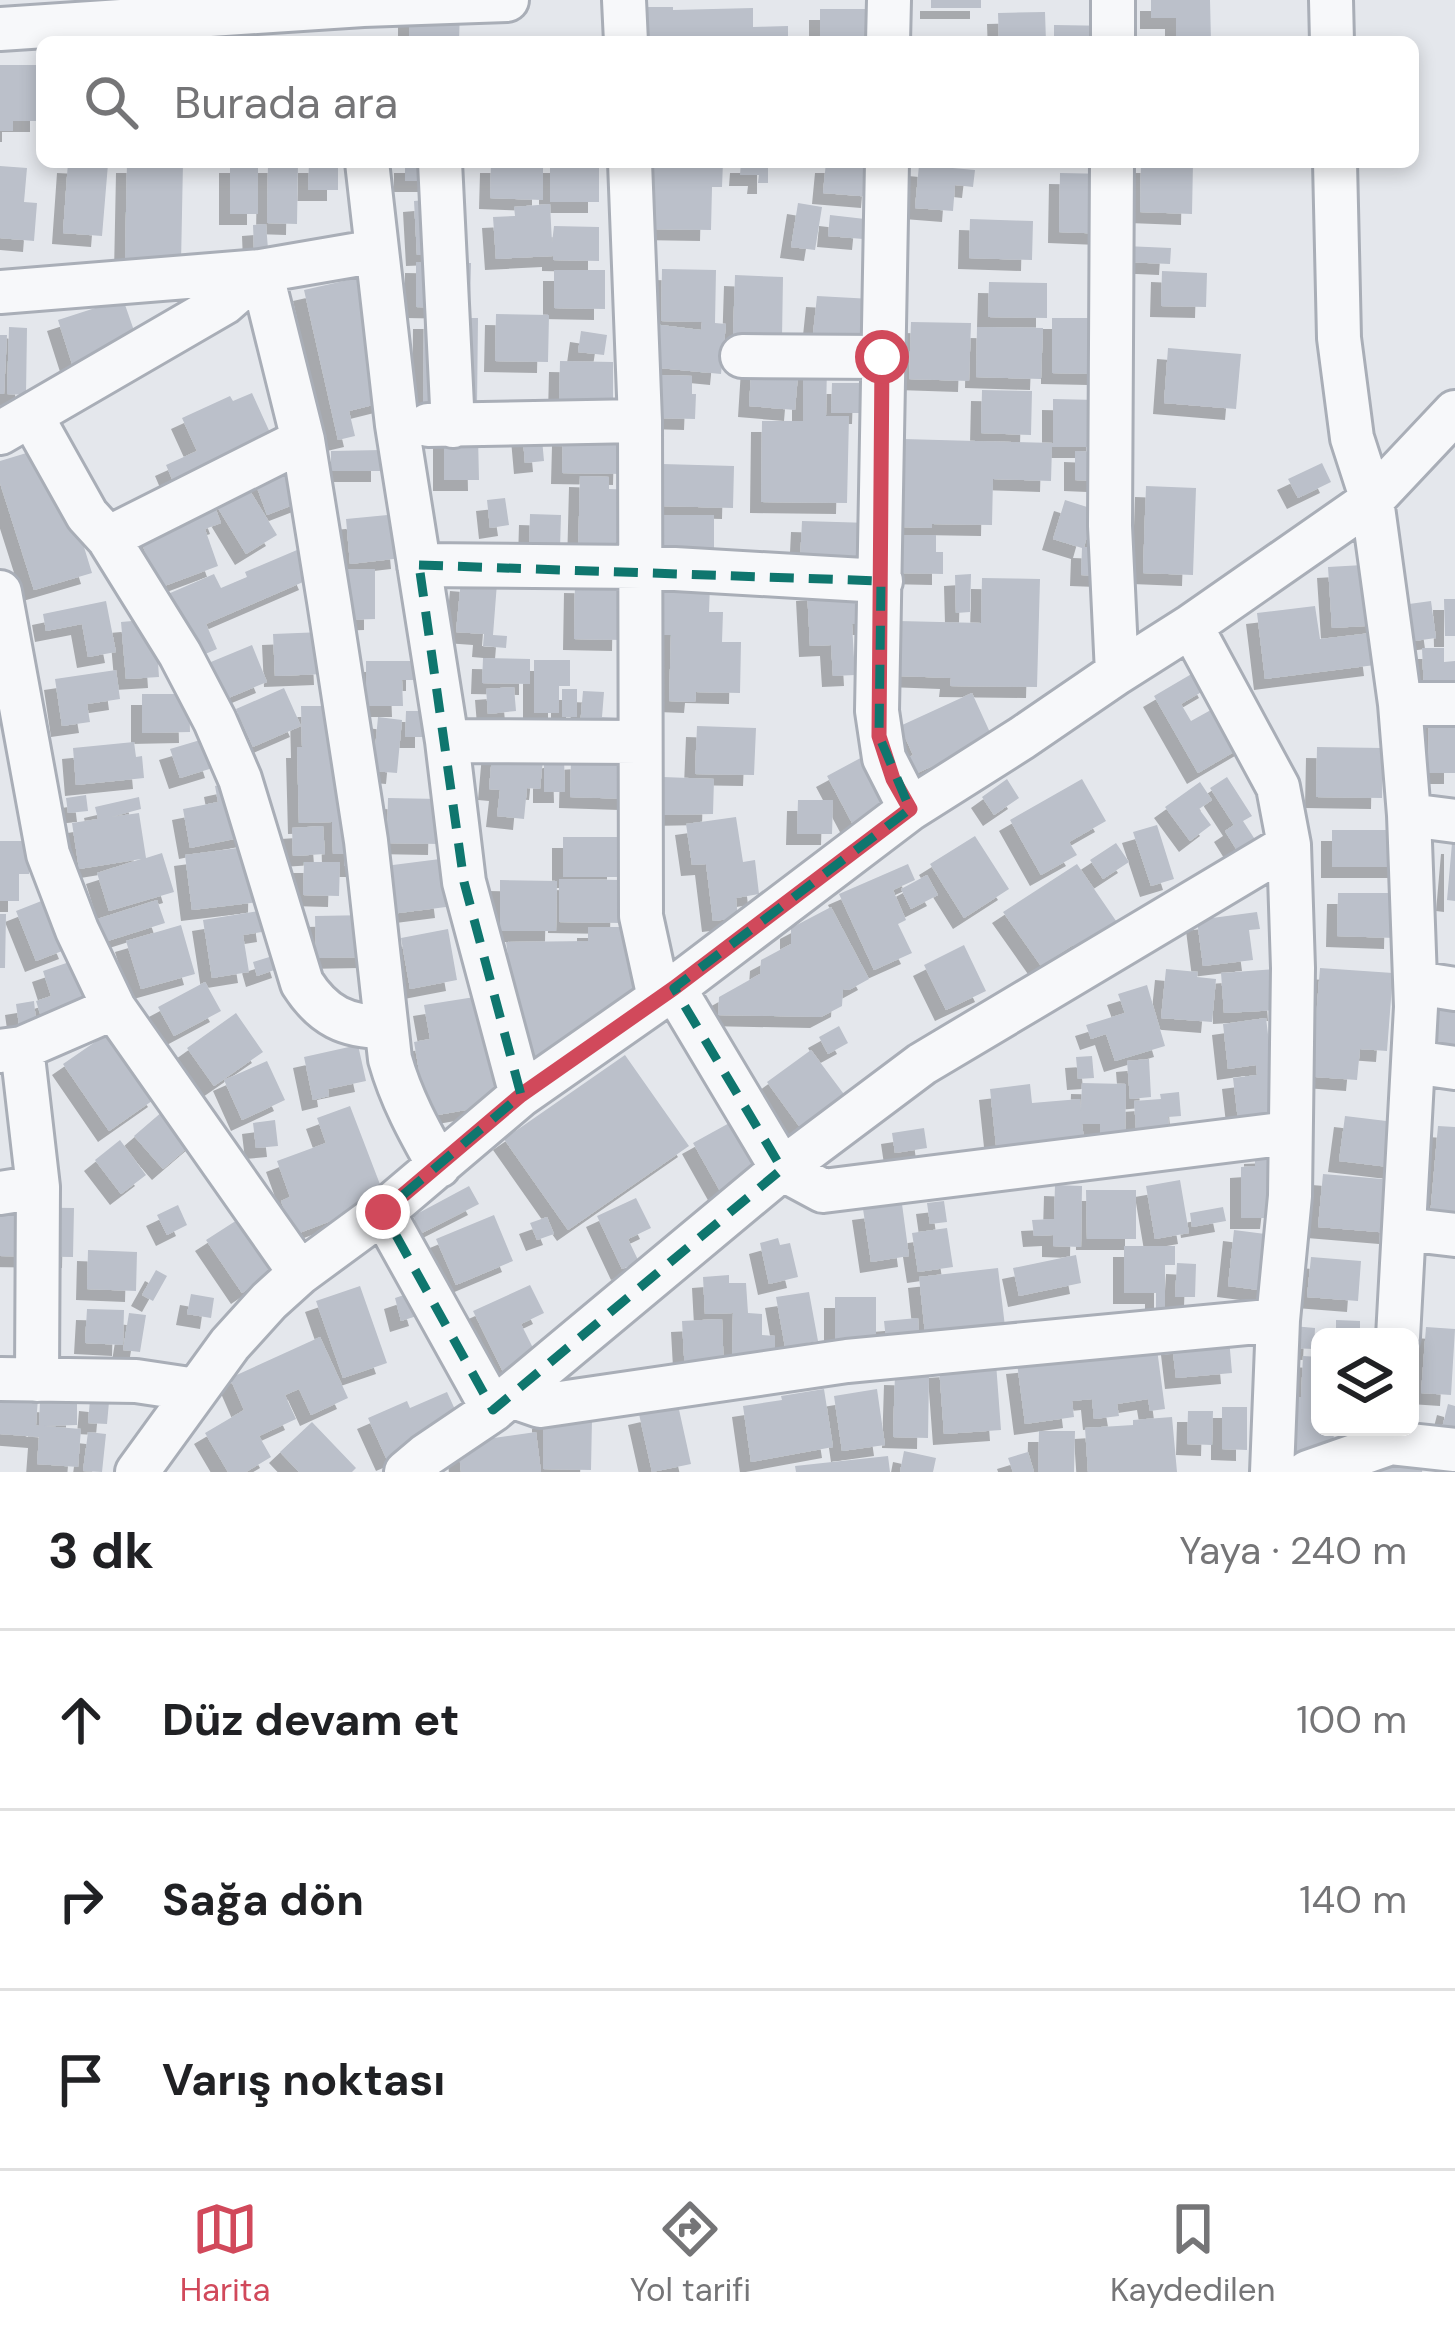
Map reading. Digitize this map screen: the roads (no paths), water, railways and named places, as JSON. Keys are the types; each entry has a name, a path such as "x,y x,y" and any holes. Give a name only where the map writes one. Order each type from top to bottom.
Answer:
{"street":[{"path":"0,29 114,11 436,15 507,0"},
{"path":"624,0 626,36"},
{"path":"888,36 889,0"},
{"path":"1113,0 1113,36"},
{"path":"1331,0 1332,36"},
{"path":"369,168 397,425 447,741 464,882 521,1095"},
{"path":"440,168 453,426"},
{"path":"630,168 640,421 641,916 667,993 782,1169 823,1192 1289,1133"},
{"path":"887,168 879,736 893,779 910,809"},
{"path":"1112,168 1110,526 1117,673"},
{"path":"1335,168 1339,338 1352,438 1372,500 1400,704 1409,815 1436,986 1434,1065 1404,1229 1398,1328"},
{"path":"0,292 261,271 377,251"},
{"path":"261,271 224,302 15,424 108,538 180,654 215,721 240,779 302,983 327,1014 346,1024 385,1027"},
{"path":"261,271 302,440 366,841 385,1027 397,1084 440,1166"},
{"path":"742,356 882,357"},
{"path":"137,1472 230,1344 269,1300 440,1166 521,1095 667,993 910,809 1191,626 1372,500 1455,412"},
{"path":"397,425 640,421"},
{"path":"108,538 302,440"},
{"path":"418,565 641,567 881,581"},
{"path":"0,592 48,854 76,930 114,1008 301,1273"},
{"path":"1191,626 1278,787 1289,845 1289,1196 1272,1472"},
{"path":"1400,704 1455,704"},
{"path":"447,741 638,742"},
{"path":"1409,815 1455,821"},
{"path":"406,1472 502,1403 782,1169 922,1064 1289,845"},
{"path":"114,1008 11,1049 19,1190 19,1380 136,1381 196,1390"},
{"path":"383,1212 502,1403"},
{"path":"1404,1229 1455,1235"},
{"path":"502,1403 540,1406 847,1361 1278,1320"},
{"path":"1308,1472 1390,1436"},
{"path":"1396,1436 1455,1450"}]}
